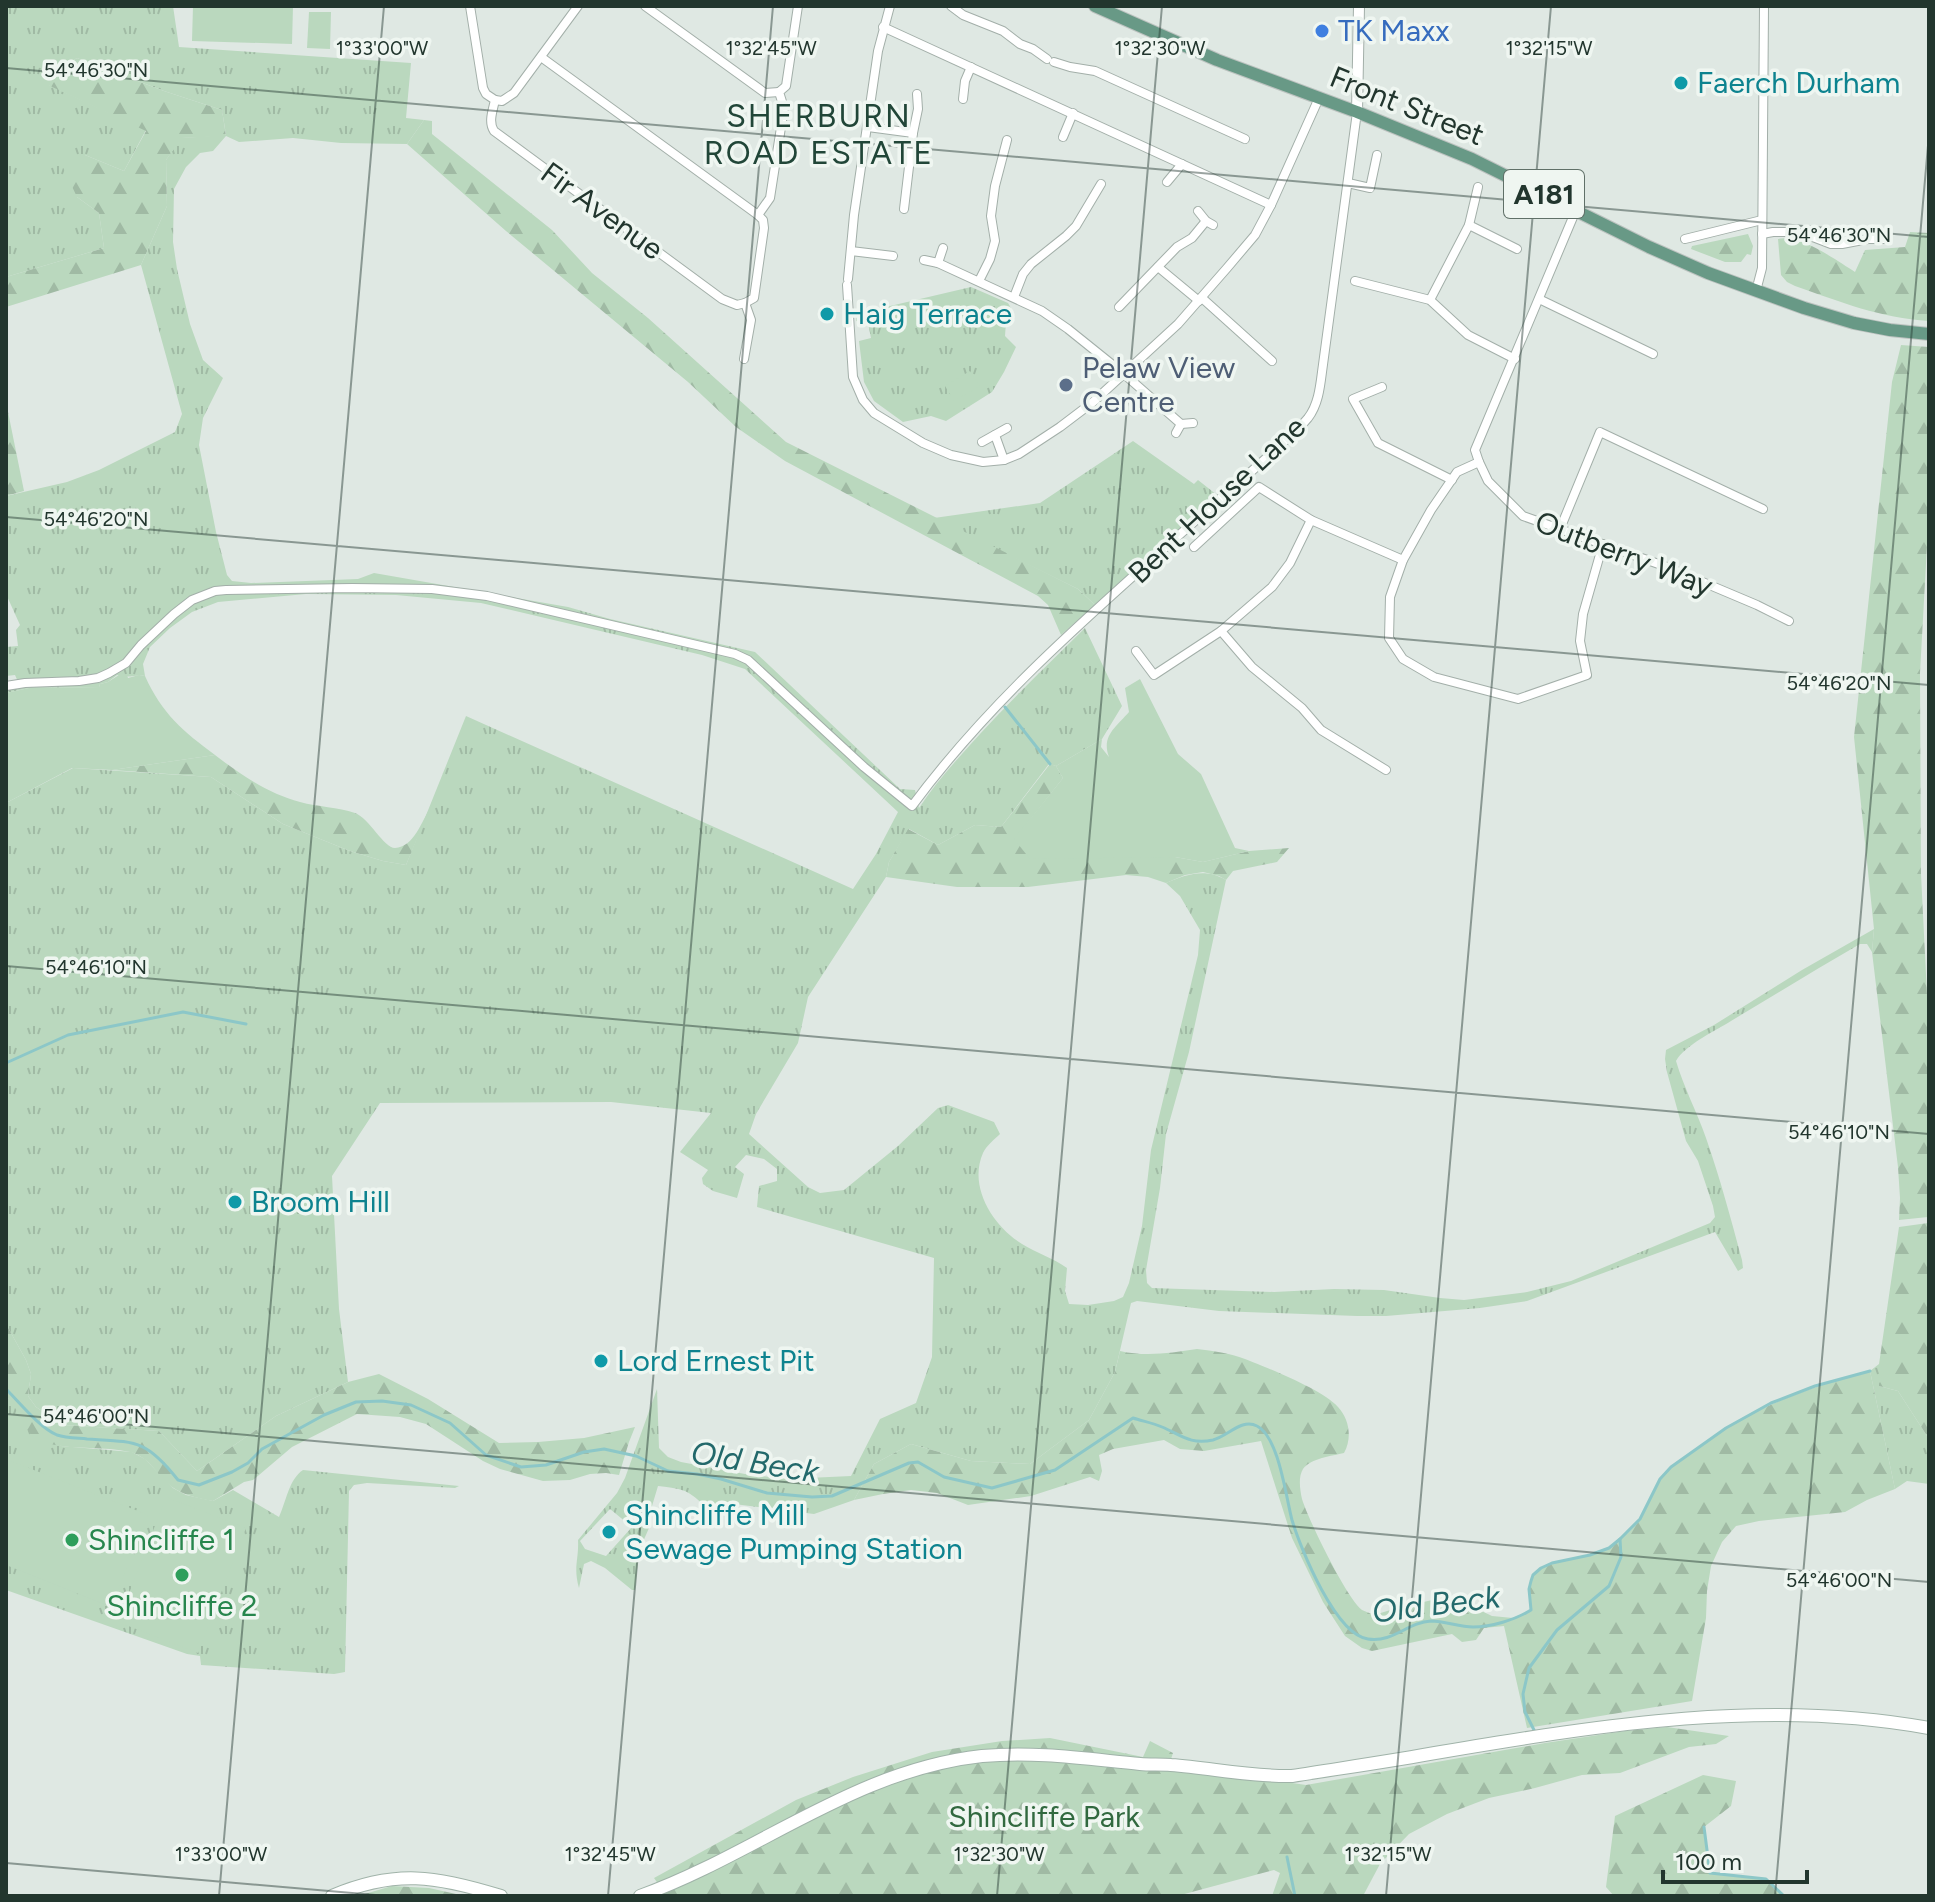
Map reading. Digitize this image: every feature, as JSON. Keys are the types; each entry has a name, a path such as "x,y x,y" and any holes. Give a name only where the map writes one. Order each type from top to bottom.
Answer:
{"main road":[{"name":"Front Street","path":"1095,6 1217,60 1472,159 1708,273 1854,323 1926,334"},
{"path":"640,1896 879,1781 980,1757 1032,1753 1143,1765 1168,1764 1263,1776 1292,1776 1525,1737 1682,1718 1767,1715 1828,1717 1929,1728"},
{"path":"332,1896 364,1883 407,1877 448,1882 501,1896"}],"street":[{"path":"470,6 483,88 492,99 502,101 514,93 578,6"},
{"path":"645,6 765,93 779,92 786,86 798,6"},
{"path":"890,6 878,51 847,282 853,377 863,400 874,413 923,443 951,455 983,462 999,461 1019,454 1060,427 1093,402 1178,324 1255,235 1319,98"},
{"path":"951,6 963,15 1003,31 1051,60 1095,71 1245,139"},
{"path":"1357,112 1359,6"},
{"path":"1756,291 1762,268 1764,6"},
{"path":"883,27 1271,205"},
{"path":"541,57 763,220 754,298 745,303 751,320 744,359"},
{"path":"963,99 965,81 971,67"},
{"path":"758,215 770,198 784,108 779,92"},
{"path":"904,209 918,109 917,94"},
{"name":"Fir Avenue","path":"492,99 491,127 494,131 722,299 737,305 745,303"},
{"name":"Bent House Lane","path":"6,686 79,681 109,673 126,663 141,645 192,600 215,591 432,589 487,596 735,654 748,660 864,767 912,806 985,717 1088,617 1250,473 1311,414 1321,382 1357,112"},
{"path":"1063,137 1073,113"},
{"path":"868,127 913,133"},
{"path":"979,281 995,241 991,216 1007,140"},
{"path":"1370,188 1377,155"},
{"path":"1167,182 1182,164"},
{"path":"1348,183 1381,189"},
{"path":"1014,297 1023,274 1076,226 1101,184"},
{"path":"1430,300 1469,225 1478,187"},
{"path":"1576,210 1475,450 1479,462 1457,472 1403,560 1390,597 1389,638 1403,659 1434,677 1518,699 1587,675 1580,641 1583,614 1603,544"},
{"path":"1119,307 1177,247 1209,223 1198,211"},
{"path":"1685,239 1762,220"},
{"path":"1469,225 1517,249"},
{"path":"1762,234 1805,234 1831,244 1887,239"},
{"path":"938,263 943,248"},
{"path":"851,251 893,256"},
{"path":"924,260 938,263 1042,311 1124,374 1181,424 1193,423"},
{"path":"1158,267 1272,361"},
{"path":"1355,281 1430,300 1468,335 1515,359"},
{"path":"1539,299 1653,354"},
{"path":"1382,387 1353,399 1378,443 1452,480"},
{"path":"1176,433 1181,424"},
{"path":"982,442 1007,428"},
{"path":"1560,529 1600,432 1763,509"},
{"path":"995,435 999,461"},
{"name":"Outberry Way","path":"1479,462 1488,481 1523,516 1667,567 1789,621"},
{"path":"1194,547 1259,487 1311,520 1403,560"},
{"path":"1136,651 1154,675 1221,631 1272,587 1290,563 1311,520"},
{"path":"1221,631 1252,667 1302,708 1321,730 1386,770"}],"green space":[{"path":"6,6 173,6 179,47 411,63 406,118 424,120 407,144 341,143 293,138 239,142 226,136 213,151 200,153 186,167 174,189 173,242 190,324 203,360 223,378 203,418 199,445 216,532 227,575 232,581 358,579 374,573 568,607 755,652 900,789 915,790 919,808 943,775 984,730 1085,628 1122,706 1102,739 1056,766 1049,764 1001,827 975,825 938,845 909,829 889,862 886,877 808,997 798,1043 756,1114 749,1134 808,1187 820,1193 844,1190 938,1108 948,1105 994,1122 1000,1134 984,1150 979,1166 981,1192 993,1216 1011,1236 1067,1268 1065,1291 1069,1304 1088,1305 1123,1297 1142,1226 1151,1150 1198,955 1200,930 1180,896 1166,883 1189,875 1211,874 1226,880 1189,1052 1166,1134 1146,1270 1147,1283 1152,1288 1274,1292 1384,1290 1464,1300 1527,1292 1571,1281 1710,1223 1715,1217 1713,1206 1698,1161 1686,1141 1667,1072 1666,1050 1714,1025 1874,929 1872,952 1867,944 1860,944 1701,1039 1686,1049 1676,1061 1711,1153 1743,1268 1738,1271 1715,1232 1527,1301 1480,1308 1357,1316 1219,1311 1137,1301 1131,1303 1115,1372 1089,1420 1030,1464 971,1461 911,1444 874,1464 854,1500 814,1514 726,1503 707,1506 685,1491 658,1486 638,1562 635,1590 591,1561 584,1564 579,1588 576,1569 578,1540 617,1493 625,1478 657,1389 659,1448 668,1457 745,1474 786,1479 851,1476 880,1419 916,1403 932,1357 934,1258 757,1207 759,1186 777,1181 777,1169 764,1159 746,1155 735,1167 744,1174 737,1198 713,1191 703,1184 702,1178 708,1170 680,1152 711,1113 611,1102 380,1103 332,1176 339,1309 348,1382 276,1416 197,1471 159,1431 63,1425 36,1407 28,1396 31,1374 6,1324 6,803 73,768 211,777 283,824 350,851 406,865 466,716 853,889 898,812 745,669 702,655 481,603 396,595 306,594 218,602 192,612 150,647 143,664 145,676 117,675 99,687 29,688 6,693 6,686 19,684 15,675 6,676 6,647 18,646 16,630 20,625 6,594 6,496 67,482 99,470 175,432 182,414 141,265 167,206 166,160 181,138 226,135 222,110 77,58 56,71 49,85 146,130 124,171 85,155 77,197 99,213 104,248 6,277","holes":["610,1509 632,1527 606,1556 585,1549 580,1541"]},
{"path":"193,6 293,6 292,44 192,41"},
{"path":"309,12 331,12 330,49 307,48"},
{"path":"77,58 222,110 226,136 182,138 166,160 167,206 141,265 6,307 6,277 104,248 99,213 77,197 60,161 85,155 124,171 146,131 48,85 56,71"},
{"path":"424,120 432,121 432,134 552,230 592,273 648,318 786,442 1078,589 1095,605 1061,635 1048,605 1038,596 785,461 736,427 688,382 506,231 407,144"},
{"path":"1910,232 1929,233 1929,321 1894,317 1861,308 1795,286 1781,275 1778,239 1787,238 1807,244 1855,272 1865,250 1905,247"},
{"path":"1748,234 1753,246 1751,255 1747,254 1741,262 1725,262 1691,249 1692,246"},
{"path":"971,287 1008,303 1011,308 1005,336 1016,347 1004,372 992,392 946,421 931,416 903,422 874,401 864,382 859,341 871,338 868,323 856,321 856,314"},
{"path":"1901,345 1929,347 1929,509 1920,673 1921,874 1929,1035 1929,1439 1898,1391 1879,1386 1879,1364 1899,1227 1928,1223 1928,1217 1899,1220 1898,1167 1872,952 1874,929 1854,737 1892,382"},
{"path":"970,371 980,386 954,401 945,386"},
{"path":"6,402 24,491 6,496"},
{"path":"1133,441 1194,484 1198,480 1217,495 1095,605 1078,589 934,518 1040,503"},
{"path":"122,673 128,678 145,676 174,721 215,755 112,770 72,768 6,803 6,693 29,688 99,687"},
{"path":"1140,679 1178,754 1201,774 1235,848 1249,851 1203,862 1175,857 1030,859 1014,839 1063,778 1056,766 1102,739 1101,747 1109,757 1108,737 1129,712 1125,688"},
{"path":"215,755 245,777 277,794 355,813 395,848 402,847 412,838 430,808 406,865 350,851 283,824 211,777 112,770"},
{"path":"1050,764 1056,766 1063,778 1015,839 1120,857 1175,857 1203,862 1249,851 1289,848 1277,862 1233,871 1226,880 1203,872 1166,883 1126,875 1028,887 957,887 886,877 889,862 908,829 938,845 975,825 1001,827"},
{"path":"6,1324 26,1360 31,1374 28,1396 36,1407 63,1425 159,1431 197,1471 276,1416 348,1382 379,1374 428,1399 499,1443 584,1438 635,1427 619,1475 590,1474 570,1480 543,1481 483,1461 426,1424 400,1417 357,1414 292,1447 253,1480 244,1482 213,1501 176,1490 137,1454 60,1446 33,1436 6,1396"},
{"path":"1197,1349 1233,1355 1281,1374 1331,1400 1342,1412 1348,1430 1344,1453 1311,1462 1303,1469 1300,1476 1302,1499 1347,1591 1362,1610 1374,1615 1450,1596 1492,1616 1513,1618 1531,1610 1530,1584 1535,1573 1557,1561 1591,1555 1621,1539 1643,1514 1663,1475 1682,1459 1722,1431 1762,1409 1803,1392 1870,1371 1895,1489 1845,1512 1736,1526 1722,1542 1711,1566 1692,1701 1527,1728 1504,1626 1484,1628 1476,1640 1462,1642 1452,1634 1372,1651 1345,1636 1323,1602 1292,1538 1261,1441 1204,1451 1180,1449 1164,1440 1113,1449 1099,1455 1102,1471 1099,1481 1090,1477 1031,1496 968,1505 937,1493 911,1490 854,1500 874,1464 911,1444 971,1461 1030,1464 1089,1420 1115,1372 1120,1351 1149,1354"},
{"path":"1879,1364 1879,1386 1898,1391 1929,1439 1929,1484 1907,1481 1895,1489 1870,1371"},
{"path":"6,1396 61,1446 132,1452 145,1459 173,1488 186,1495 213,1501 233,1490 279,1517 291,1485 303,1470 459,1486 367,1483 354,1485 349,1491 345,1672 334,1674 201,1665 200,1656 6,1590"},
{"name":"Shincliffe 1","path":"6,1459 148,1515 111,1607 6,1565"},
{"name":"Shincliffe 2","path":"166,1497 246,1528 198,1653 118,1622"},
{"name":"Shincliffe Park","path":"1667,1727 1729,1736 1716,1744 1689,1747 1620,1773 1582,1775 1489,1798 1447,1814 1409,1834 1380,1864 1363,1896 1272,1896 1280,1873 1274,1870 1177,1896 642,1896 661,1888 654,1878 796,1800 853,1777 932,1752 1002,1741 1050,1738 1143,1757 1150,1741 1173,1753 1169,1765 1306,1785 1545,1743"},
{"path":"1703,1775 1736,1781 1731,1806 1704,1827 1711,1873 1766,1879 1784,1896 1614,1896 1606,1887 1615,1816"},
{"path":"392,1886 429,1888 465,1896 358,1896"}],"waterway":[{"path":"1005,707 1050,764"},
{"path":"6,1063 68,1035 183,1012 246,1024"},
{"name":"Old Beck","path":"6,1389 37,1421 57,1435 139,1445 157,1457 178,1480 199,1485 232,1472 248,1463 262,1449 324,1415 356,1402 382,1401 411,1405 450,1423 486,1455 521,1467 546,1465 584,1452 604,1449 636,1456 668,1471 721,1479 767,1493 812,1497 832,1496 918,1462 944,1477 992,1488 1055,1470 1133,1418 1198,1441 1213,1440 1240,1426 1251,1424 1265,1432 1271,1442 1297,1534 1332,1608 1356,1634 1377,1639 1423,1622 1480,1627 1525,1614 1531,1610 1529,1589 1533,1575 1552,1563 1609,1548 1640,1519 1660,1479 1671,1467 1726,1428 1771,1403 1815,1386 1870,1371"},
{"path":"1534,1730 1525,1712 1523,1694 1529,1668 1557,1630 1609,1586 1621,1557 1620,1539"},
{"path":"1704,1827 1710,1873 1766,1879 1784,1896"},
{"path":"1287,1857 1295,1896"}],"place":[{"name":"TK Maxx","path":"1322,31"},
{"name":"Faerch Durham","path":"1681,83"},
{"name":"Haig Terrace","path":"827,314"},
{"name":"Pelaw View Centre","path":"1066,385"},
{"name":"Broom Hill","path":"235,1202"},
{"name":"Lord Ernest Pit","path":"601,1361"},
{"name":"Shincliffe Mill Sewage Pumping Station","path":"609,1532"},
{"name":"Shincliffe 1","path":"72,1540"},
{"name":"Shincliffe 2","path":"182,1575"}],"district":[{"name":"SHERBURN ROAD ESTATE","path":"819,134"}]}
